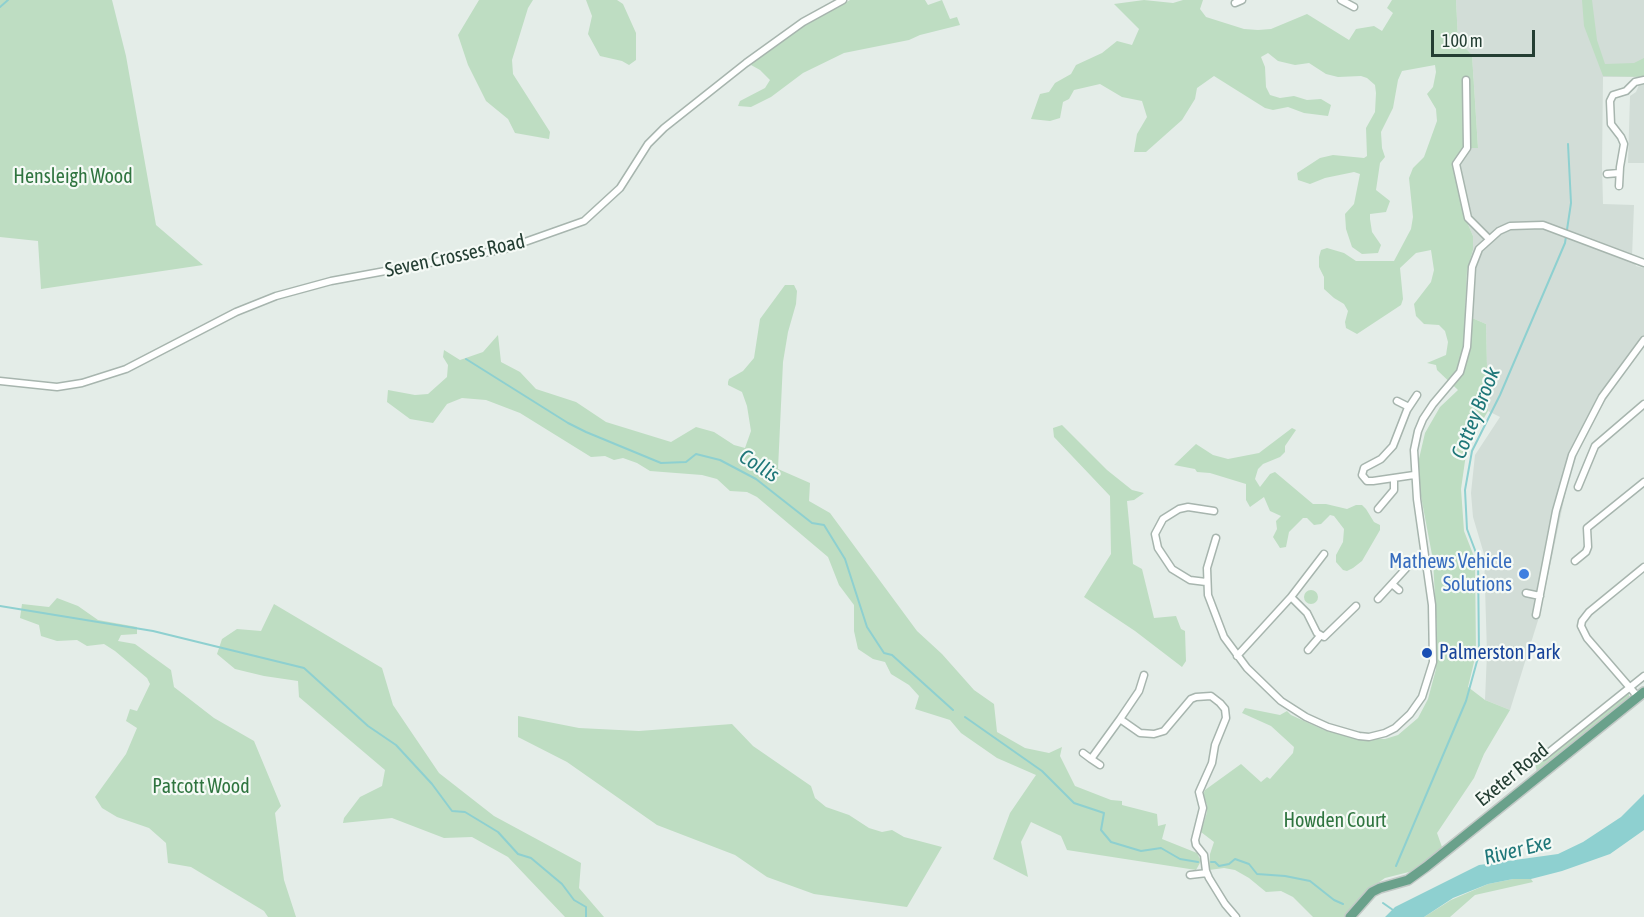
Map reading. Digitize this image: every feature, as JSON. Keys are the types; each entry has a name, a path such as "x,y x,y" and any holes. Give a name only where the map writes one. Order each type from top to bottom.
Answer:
{"main road":[{"name":"Exeter Road","path":"1350,917 1366,897 1419,873 1641,695"}],"street":[{"name":"Seven Crosses Road","path":"0,381 57,387 82,384 126,369 236,312 276,296 331,281 505,249 584,221 620,188 648,144 664,128 746,63 803,22 843,0"},
{"path":"1343,0 1354,7"},
{"path":"1466,80 1467,148 1456,164 1468,218 1489,239"},
{"path":"1619,186 1624,144 1611,124 1610,101 1612,95 1629,89 1635,82 1644,80"},
{"path":"1607,174 1619,173"},
{"path":"1216,538 1208,559 1206,582 1212,609 1224,638 1237,656 1281,701 1306,717 1328,727 1359,736 1369,737 1385,733 1410,714 1422,697 1430,675 1433,649 1432,605 1414,475 1414,450 1423,419 1460,372 1467,347 1472,267 1479,249 1499,231 1518,225 1543,225 1644,263"},
{"path":"1536,615 1556,511 1572,455 1602,397 1644,340"},
{"path":"1414,475 1367,481 1362,472 1364,468 1381,459 1393,446 1409,406 1417,395"},
{"path":"1397,400 1409,406"},
{"path":"1578,487 1596,446 1644,404"},
{"path":"1378,509 1394,490 1394,478"},
{"path":"1587,528 1644,482"},
{"path":"1206,582 1190,580 1172,569 1158,548 1155,534 1163,519 1179,509 1188,507 1215,511"},
{"path":"1579,526 1587,528"},
{"path":"1575,561 1586,552 1588,547 1587,528"},
{"path":"1237,656 1291,597 1324,554"},
{"path":"1378,599 1411,563 1426,558"},
{"path":"1641,695 1629,687 1587,638 1581,626 1589,612 1644,567"},
{"path":"1392,584 1399,591"},
{"path":"1526,593 1540,596"},
{"path":"1291,597 1307,613 1320,636"},
{"path":"1308,650 1320,636 1328,635 1356,606"},
{"path":"1091,759 1139,691 1144,675"},
{"path":"1543,757 1644,675"},
{"path":"1120,719 1140,733 1154,734 1167,728 1191,699 1211,696 1223,706 1226,718 1215,745 1212,764 1199,792 1203,808 1195,840 1204,855 1207,873 1225,904 1236,917"},
{"path":"1083,753 1100,765"},
{"path":"1190,875 1207,873"}],"shaded area":[{"path":"1456,0 1644,0 1644,77 1603,77 1602,166 1603,204 1634,205 1632,257 1636,266 1644,268 1644,346 1614,386 1595,418 1582,442 1569,476 1540,614 1510,710 1485,700 1487,653 1484,554 1473,517 1471,493 1475,455 1500,417 1488,411 1486,324 1465,315 1467,271 1473,250 1473,236 1467,222 1456,164 1467,148 1478,147 1472,55 1458,40"},
{"path":"1644,84 1644,163 1628,163 1630,96 1636,92 1639,85"}],"green space":[{"name":"Hensleigh Wood","path":"0,0 112,0 126,56 156,225 203,265 41,289 38,241 0,237"},
{"path":"479,0 533,0 528,8 512,60 513,74 550,132 549,139 515,133 508,119 486,101 468,65 458,35"},
{"path":"586,0 617,0 623,4 636,33 636,60 629,65 600,56 588,34 592,16"},
{"path":"850,0 925,0 928,5 942,0 950,19 957,17 960,25 909,40 844,53 803,73 771,97 751,107 738,106 740,101 765,88 770,80 751,65 752,63 794,31"},
{"name":"Howden Court","path":"1144,0 1173,3 1183,0 1203,0 1200,9 1206,17 1244,29 1271,29 1307,14 1349,40 1356,29 1374,26 1382,31 1393,13 1387,8 1392,0 1456,0 1458,40 1472,55 1478,148 1467,148 1456,164 1467,222 1473,236 1473,250 1467,271 1465,315 1486,324 1488,411 1467,447 1461,489 1464,531 1475,559 1476,654 1468,687 1485,700 1510,710 1484,754 1474,778 1437,833 1442,847 1417,870 1385,878 1366,891 1345,917 1313,917 1293,897 1281,891 1266,892 1235,870 1224,868 1209,870 1210,854 1214,842 1201,832 1207,812 1203,795 1205,790 1241,764 1261,782 1267,777 1270,779 1293,753 1294,747 1271,726 1242,713 1245,708 1280,715 1287,711 1324,730 1359,739 1385,739 1398,735 1418,718 1428,699 1436,669 1437,635 1433,560 1420,491 1418,463 1425,433 1440,407 1458,390 1437,370 1436,365 1427,363 1446,355 1448,342 1445,331 1439,325 1424,324 1416,316 1414,304 1431,282 1434,270 1431,250 1416,253 1400,268 1403,299 1401,305 1357,334 1346,328 1348,311 1344,304 1324,289 1324,277 1319,267 1319,257 1321,250 1327,248 1344,253 1356,261 1394,261 1411,229 1413,217 1409,178 1413,168 1424,157 1437,121 1436,109 1427,94 1433,87 1435,65 1402,71 1398,80 1393,108 1381,132 1385,157 1380,163 1376,190 1390,201 1386,212 1370,214 1372,232 1381,245 1378,253 1362,254 1352,247 1346,229 1345,214 1354,204 1360,174 1354,172 1325,178 1310,184 1298,180 1297,173 1320,158 1333,155 1364,158 1367,156 1366,128 1375,112 1376,93 1375,85 1367,78 1338,77 1326,74 1309,63 1295,65 1278,61 1268,53 1261,57 1265,67 1266,87 1270,95 1280,98 1294,96 1307,100 1321,99 1331,105 1328,116 1304,113 1288,107 1273,110 1265,108 1214,76 1197,88 1195,99 1182,120 1146,152 1134,152 1137,134 1147,117 1142,101 1122,97 1100,84 1074,90 1069,99 1063,102 1060,118 1050,121 1031,119 1040,94 1049,92 1055,83 1071,74 1076,65 1102,53 1117,41 1132,45 1139,29 1114,4"},
{"path":"1582,0 1592,0 1597,40 1605,64 1634,63 1644,58 1644,77 1603,76 1584,26"},
{"path":"785,285 794,285 797,291 783,362 778,469 810,483 809,501 830,513 917,631 942,654 974,690 994,704 997,732 1025,748 1049,753 1062,747 1060,756 1075,786 1111,800 1122,801 1122,805 1157,814 1158,826 1166,824 1162,839 1197,853 1201,861 1196,870 1067,850 1061,836 1031,822 1021,842 1028,877 993,859 1010,813 1036,775 997,758 961,733 950,720 915,709 919,696 909,685 891,674 885,662 873,659 858,649 854,631 854,605 839,585 828,557 757,497 747,492 730,491 717,479 702,475 650,471 623,458 614,460 605,456 591,457 520,413 486,400 462,398 447,404 433,423 410,419 387,402 388,390 415,395 428,394 447,377 448,365 443,357 444,350 460,360 483,352 498,335 501,362 520,372 536,389 576,402 606,422 671,442 696,427 714,432 734,445 745,448 751,431 747,406 742,392 728,385 728,382 729,379 743,371 754,358 760,319"},
{"path":"1062,425 1107,470 1132,490 1144,493 1134,500 1127,501 1133,564 1142,569 1154,618 1176,616 1181,629 1185,631 1186,661 1182,667 1135,631 1084,597 1111,554 1110,496 1054,437 1053,428"},
{"path":"1292,428 1296,430 1285,446 1285,452 1280,457 1263,464 1258,469 1255,479 1260,487 1270,474 1275,472 1313,504 1326,504 1347,509 1362,505 1366,509 1374,522 1380,525 1380,530 1362,561 1347,571 1336,562 1336,555 1343,542 1344,529 1334,516 1330,515 1321,524 1314,525 1307,518 1303,518 1289,532 1286,547 1280,548 1273,537 1277,529 1276,521 1281,516 1270,511 1264,497 1250,507 1246,500 1246,484 1174,465 1196,444 1213,455 1228,459 1259,453"},
{"path":"1308,590 1314,590 1318,597 1314,604 1308,604 1304,600 1304,594"},
{"name":"Patcott Wood","path":"57,598 78,606 98,620 137,627 137,634 121,635 118,641 135,644 171,670 174,687 214,718 254,741 281,806 275,813 284,880 296,917 268,917 264,911 191,867 168,863 166,843 149,828 117,817 102,808 95,797 126,754 137,728 126,721 130,709 137,711 150,684 147,678 104,644 87,646 77,640 57,641 41,636 39,625 20,618 22,604 49,607"},
{"path":"274,604 382,668 393,705 439,773 494,816 581,863 579,888 604,917 565,917 508,857 472,837 444,838 392,818 343,823 344,818 360,797 382,786 385,770 299,697 298,681 235,669 217,654 222,639 237,629 261,631"},
{"path":"1626,694 1629,694 1629,700 1537,774 1535,760 1540,757 1544,760"},
{"path":"518,716 579,728 639,731 732,724 753,746 811,786 815,798 826,807 849,815 869,828 882,832 892,830 904,837 942,847 907,907 814,894 767,877 735,855 657,825 567,762 518,737"},
{"path":"1513,879 1531,879 1533,882 1475,895 1450,917 1424,917 1451,900 1488,884"}],"water":[{"path":"1644,794 1644,830 1610,854 1531,879 1513,879 1488,884 1453,898 1424,917 1385,917 1395,907 1479,865 1558,854 1583,842 1621,817"}],"waterway":[{"name":"Cottey Brook","path":"0,7 8,0"},
{"name":"Cottey Brook","path":"1396,866 1466,701 1479,654 1478,558 1467,529 1465,490 1472,451 1500,395 1565,243 1571,203 1568,144"},
{"name":"Collis","path":"466,359 586,432 661,463 686,462 696,454 720,460 756,479 812,523 824,525 845,559 867,627 884,653 892,655 953,710"},
{"path":"0,606 153,631 304,668 368,726 396,745 432,784 452,811 465,812 498,832 518,854 531,858 562,884 574,900 586,907 586,917"},
{"name":"Collis","path":"965,717 1042,771 1074,803 1104,813 1101,830 1111,842 1141,851 1161,848 1180,859 1198,862"},
{"name":"Collis","path":"1211,862 1219,866 1229,864 1235,859 1249,864 1257,874 1310,881 1334,900 1343,904"},
{"name":"Cottey Brook","path":"1383,903 1393,910"}],"place":[{"name":"Mathews Vehicle Solutions","path":"1524,574"},
{"name":"Palmerston Park","path":"1427,653"}],"water label":[{"name":"River Exe","path":"1518,850"}]}
